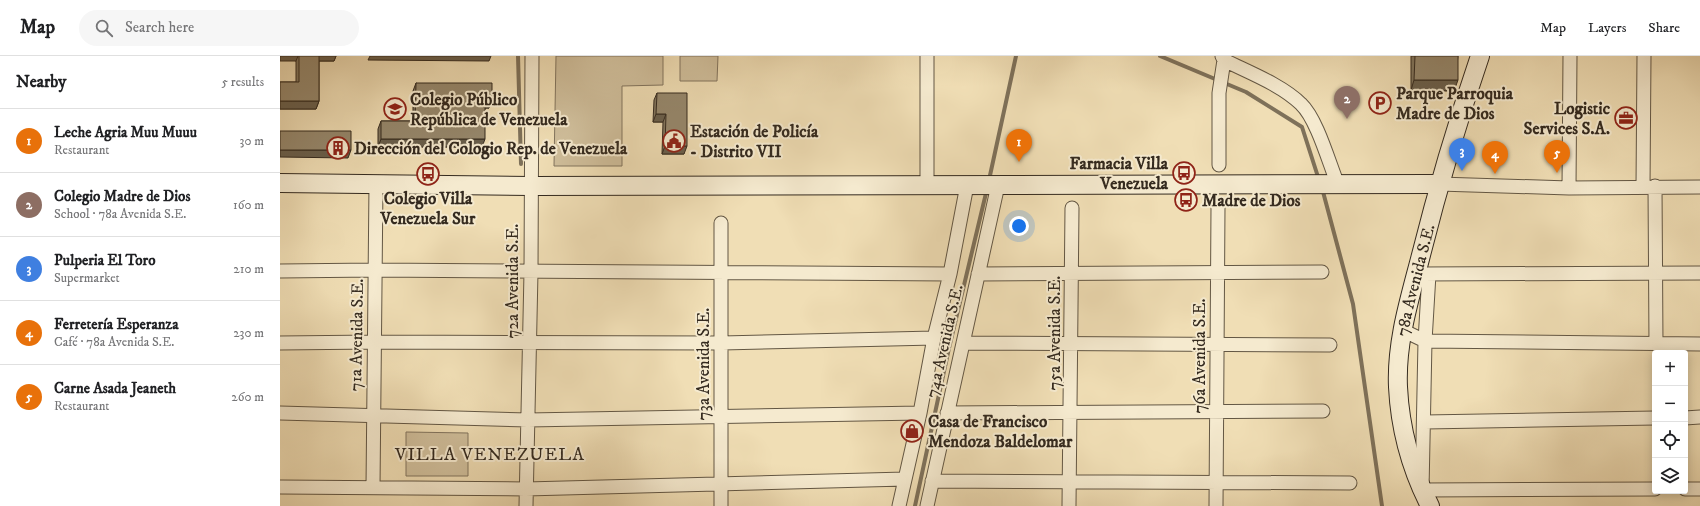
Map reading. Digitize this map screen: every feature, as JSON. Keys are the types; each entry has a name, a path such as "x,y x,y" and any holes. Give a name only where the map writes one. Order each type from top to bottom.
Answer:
{"street":[{"name":"72a Avenida S.E.","path":"526,506 531,272 530,186 532,56"},
{"path":"927,56 927,185"},
{"name":"78a Avenida S.E.","path":"1430,506 1422,490 1410,458 1401,416 1398,385 1402,330 1422,274 1439,184 1448,160 1480,56"},
{"path":"1569,188 1570,56"},
{"path":"1644,56 1649,187 1656,273 1656,344"},
{"path":"1219,165 1219,93 1223,58 1288,93 1302,104 1311,117 1325,185"},
{"path":"280,183 530,186 1439,184 1569,188 1700,187"},
{"name":"71a Avenida S.E.","path":"373,487 376,184"},
{"name":"74a Avenida S.E.","path":"899,506 920,413 934,338 950,274 967,185"},
{"name":"74a Avenida S.E.","path":"927,506 998,185"},
{"name":"76a Avenida S.E.","path":"1216,506 1218,207"},
{"name":"75a Avenida S.E.","path":"1069,506 1072,344 1072,208"},
{"name":"73a Avenida S.E.","path":"721,223 721,506"},
{"path":"280,272 375,270 950,274"},
{"path":"978,274 1322,272"},
{"path":"1652,489 1422,490 1425,340 1422,274 1700,273"},
{"path":"1402,330 1425,340 1700,344"},
{"path":"280,343 722,343 934,338"},
{"path":"963,343 1330,345"},
{"path":"947,413 1323,411"},
{"path":"280,413 528,420 920,413"},
{"path":"1688,418 1700,417"},
{"path":"1424,422 1652,418"},
{"path":"280,487 526,489 905,479"},
{"path":"932,481 1350,483"},
{"path":"1688,489 1700,489"}],"shaded area":[{"path":"556,56 663,56 663,85 622,86 622,166 554,166"},
{"path":"680,56 718,56 717,81 680,81"},
{"path":"406,432 468,433 468,476 406,476"}],"building":[{"path":"299,56 319,56 319,101 280,101 280,82 299,82"},
{"path":"1415,56 1458,56 1458,80 1414,80"},
{"path":"416,83 492,83 492,100 485,100 485,139 381,139 381,121 415,121"},
{"path":"657,93 687,93 687,146 665,146 666,114 656,114"},
{"path":"280,131 351,131 351,150 280,150"}],"waterway":[{"path":"518,56 521,164"},
{"path":"989,180 1016,56"},
{"path":"1160,56 1246,92 1302,127 1319,180"},
{"path":"1322,188 1353,304 1382,506"},
{"path":"915,506 949,348 987,189"}],"place":[{"name":"Parque Parroquia Madre de Dios","path":"1380,103"},
{"name":"Colegio Público República de Venezuela","path":"395,109"},
{"name":"Logistic Services S.A.","path":"1626,118"},
{"name":"Colegio Madre de Dios","path":"1347,119"},
{"name":"Estación de Policía - Distrito VII","path":"674,141"},
{"name":"Dirección del Cologio Rep. de Venezuela","path":"338,148"},
{"name":"Leche Agria Muu Muuu","path":"1019,162"},
{"name":"Pulperia El Toro","path":"1462,171"},
{"name":"Farmacia Villa Venezuela","path":"1184,173"},
{"name":"Carne Asada Jeaneth","path":"1557,173"},
{"name":"Colegio Villa Venezuela Sur","path":"428,174"},
{"name":"Ferretería Esperanza","path":"1495,174"},
{"name":"Madre de Dios","path":"1186,200"},
{"name":"Casa de Francisco Mendoza Baldelomar","path":"912,431"}],"district":[{"name":"VILLA VENEZUELA","path":"490,454"}]}
